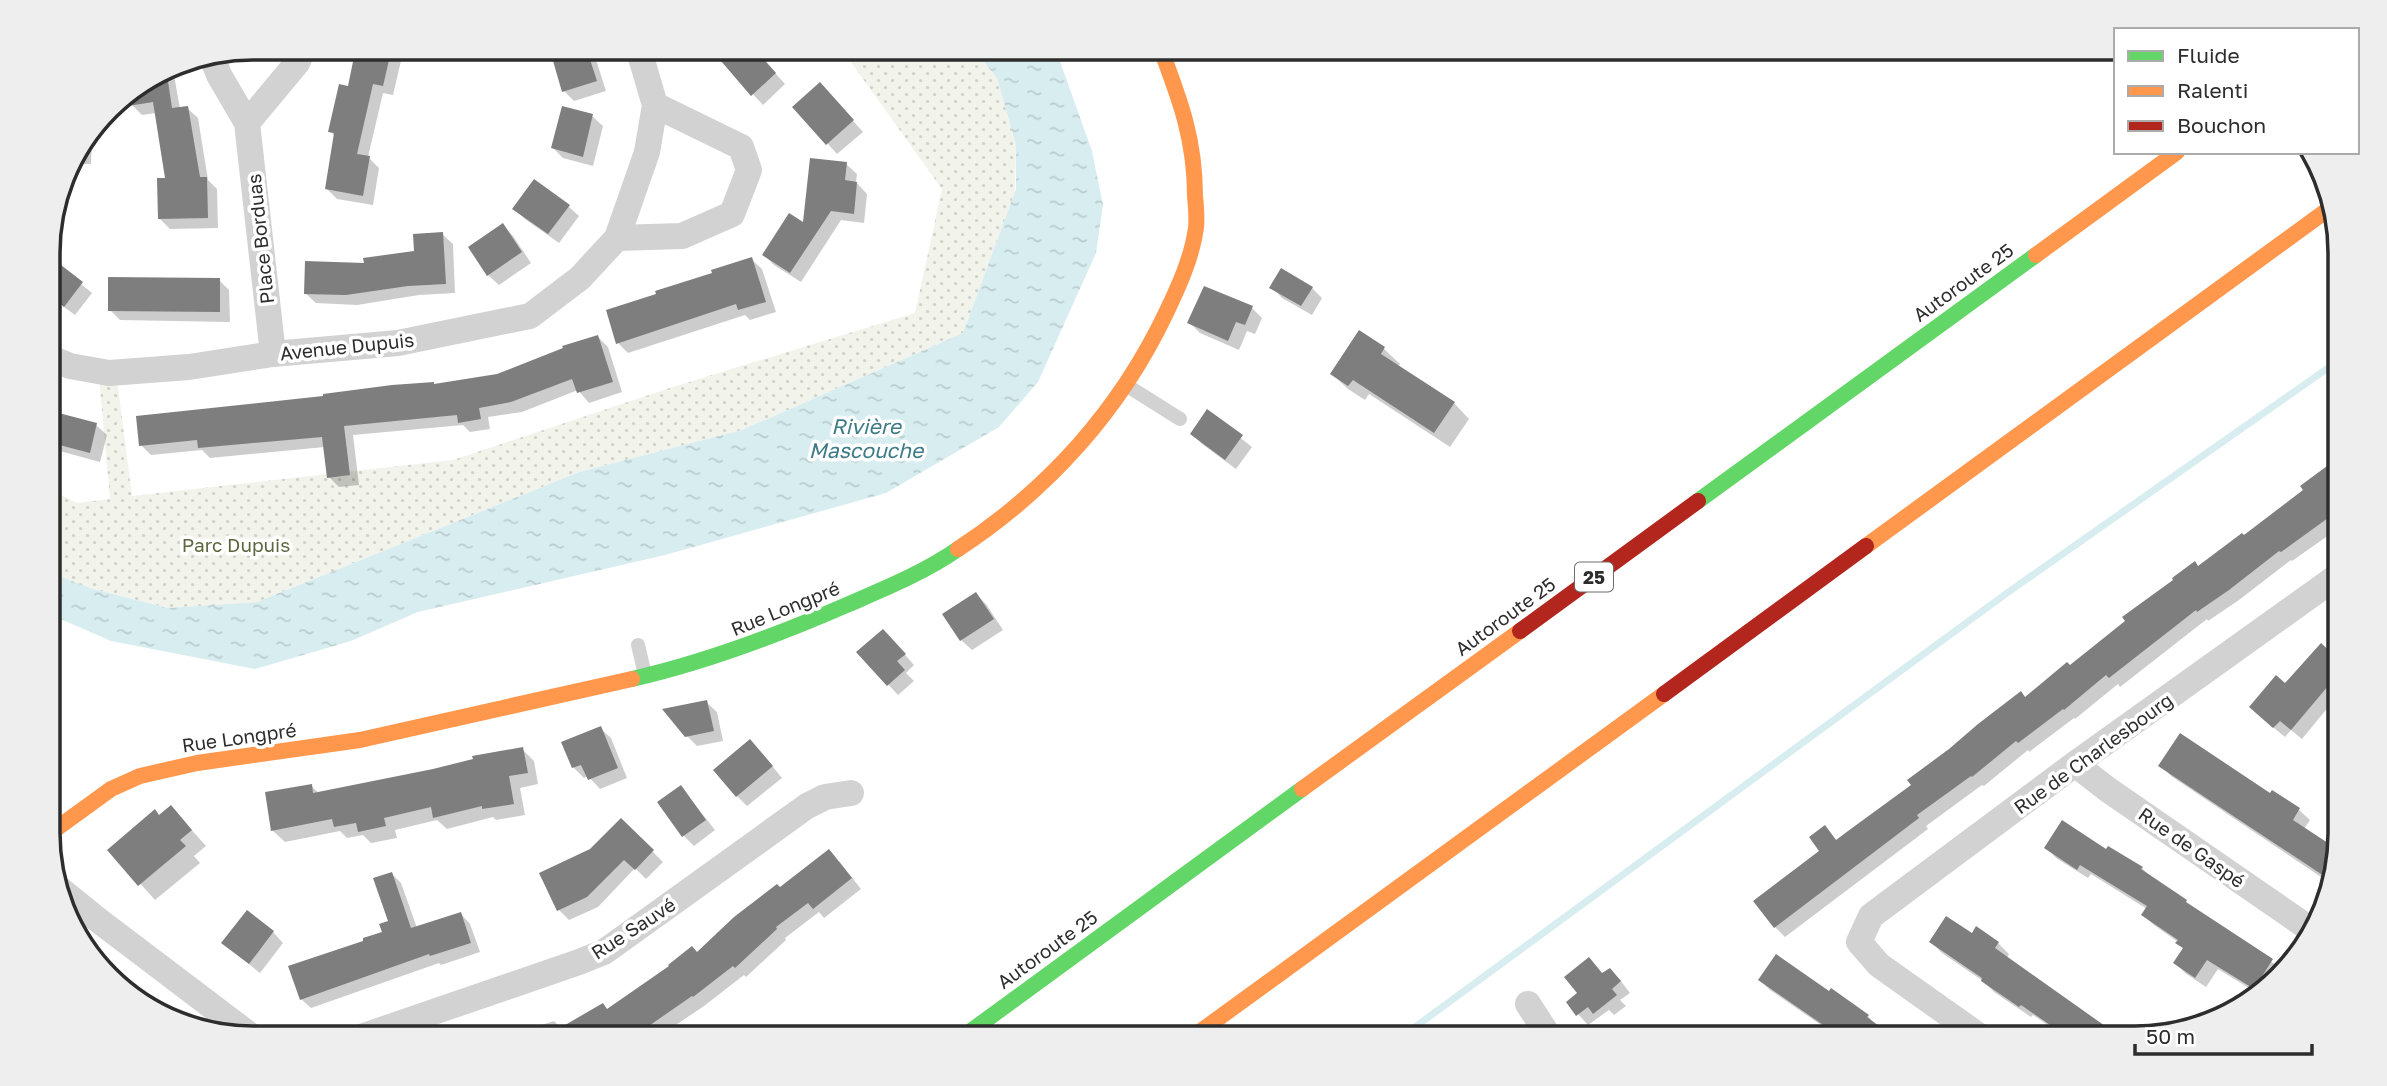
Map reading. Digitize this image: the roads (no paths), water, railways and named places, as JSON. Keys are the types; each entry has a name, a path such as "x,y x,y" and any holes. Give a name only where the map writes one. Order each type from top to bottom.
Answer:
{"main road":[{"name":"Rue Longpré","path":"60,826 111,789 139,776 197,763 360,740 645,676 727,653 778,635 900,582 961,548 1004,517 1044,483 1088,435 1147,354 1170,307 1188,260 1196,227 1197,187 1192,149 1178,93 1165,60"},
{"name":"Autoroute 25","path":"978,1026 2174,154"},
{"path":"1208,1026 2323,213"}],"street":[{"path":"247,123 298,60"},
{"name":"Avenue Dupuis","path":"60,362 109,373 189,367 273,354 398,343 530,316 580,278 617,238 647,152 655,105 642,60"},
{"name":"Place Borduas","path":"214,63 247,123 273,354"},
{"path":"617,238 682,236 732,214 750,170 741,147 655,105"},
{"name":"Rue de Charlesbourg","path":"1965,1026 1879,965 1859,942 1871,916 2075,764 2328,593"},
{"name":"Rue de Gaspé","path":"2075,764 2304,925"},
{"name":"Rue Sauvé","path":"393,1026 604,951 807,806 825,797 851,793"},
{"path":"71,898 237,1026"},
{"path":"1528,1004 1542,1026"}],"lane":[{"path":"1126,384 1180,419"},
{"path":"638,645 645,676"}],"water":[{"name":"Rivière Mascouche","path":"982,60 1060,60 1092,151 1103,205 1096,253 1038,382 999,427 886,493 665,555 418,612 351,641 255,669 111,641 60,619 60,577 93,589 168,608 257,602 579,472 742,430 963,333 1016,189 1016,145 997,78"}],"waterway":[{"path":"1416,1026 2007,593 2328,368"}],"park label":[{"name":"Parc Dupuis","path":"236,544"}]}
